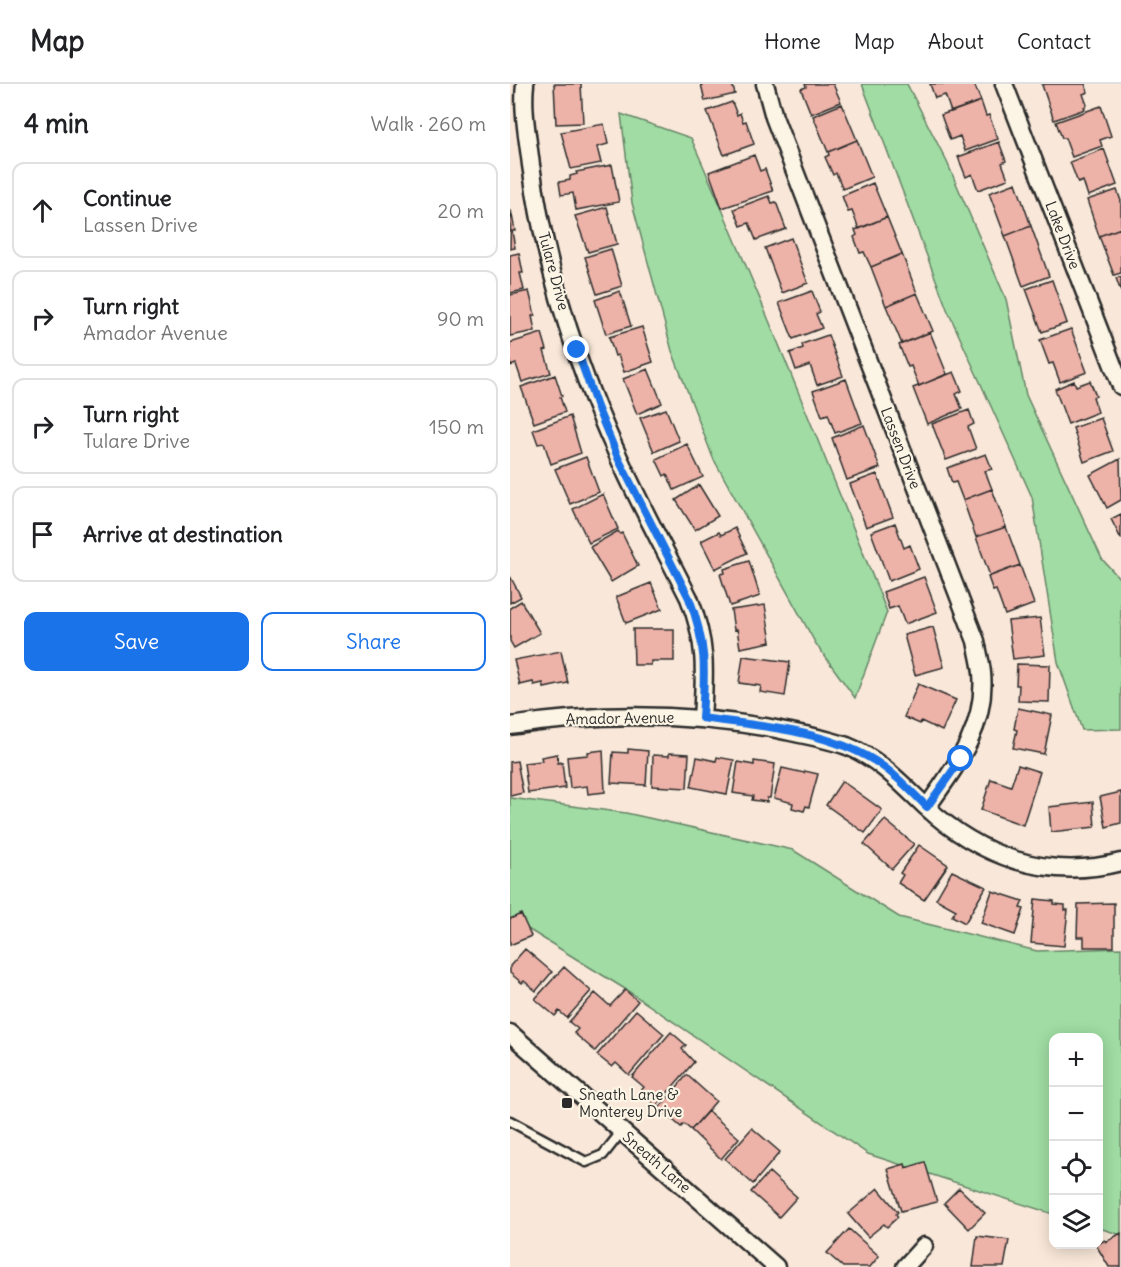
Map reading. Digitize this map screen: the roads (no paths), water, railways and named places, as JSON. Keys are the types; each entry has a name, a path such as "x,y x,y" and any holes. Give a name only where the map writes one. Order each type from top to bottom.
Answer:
{"street":[{"name":"Tulare Drive","path":"525,84 526,124 534,186 560,297 597,407 698,621 704,646 702,718"},
{"name":"Lassen Drive","path":"765,84 774,117 976,641 982,672 982,702 975,730 961,759 927,807"},
{"name":"Lake Drive","path":"1004,84 1121,386"},
{"name":"Amador Avenue","path":"510,726 594,716 702,718 806,735 848,746 876,762 955,831 988,851 1025,863 1063,868 1105,866 1121,862"},
{"name":"Sneath Lane","path":"510,1034 776,1267"},
{"path":"905,1267 924,1245"}],"lane":[{"path":"510,1121 586,1162 603,1155 622,1131"}],"place":[{"name":"Sneath Lane & Monterey Drive","path":"567,1103"}]}
